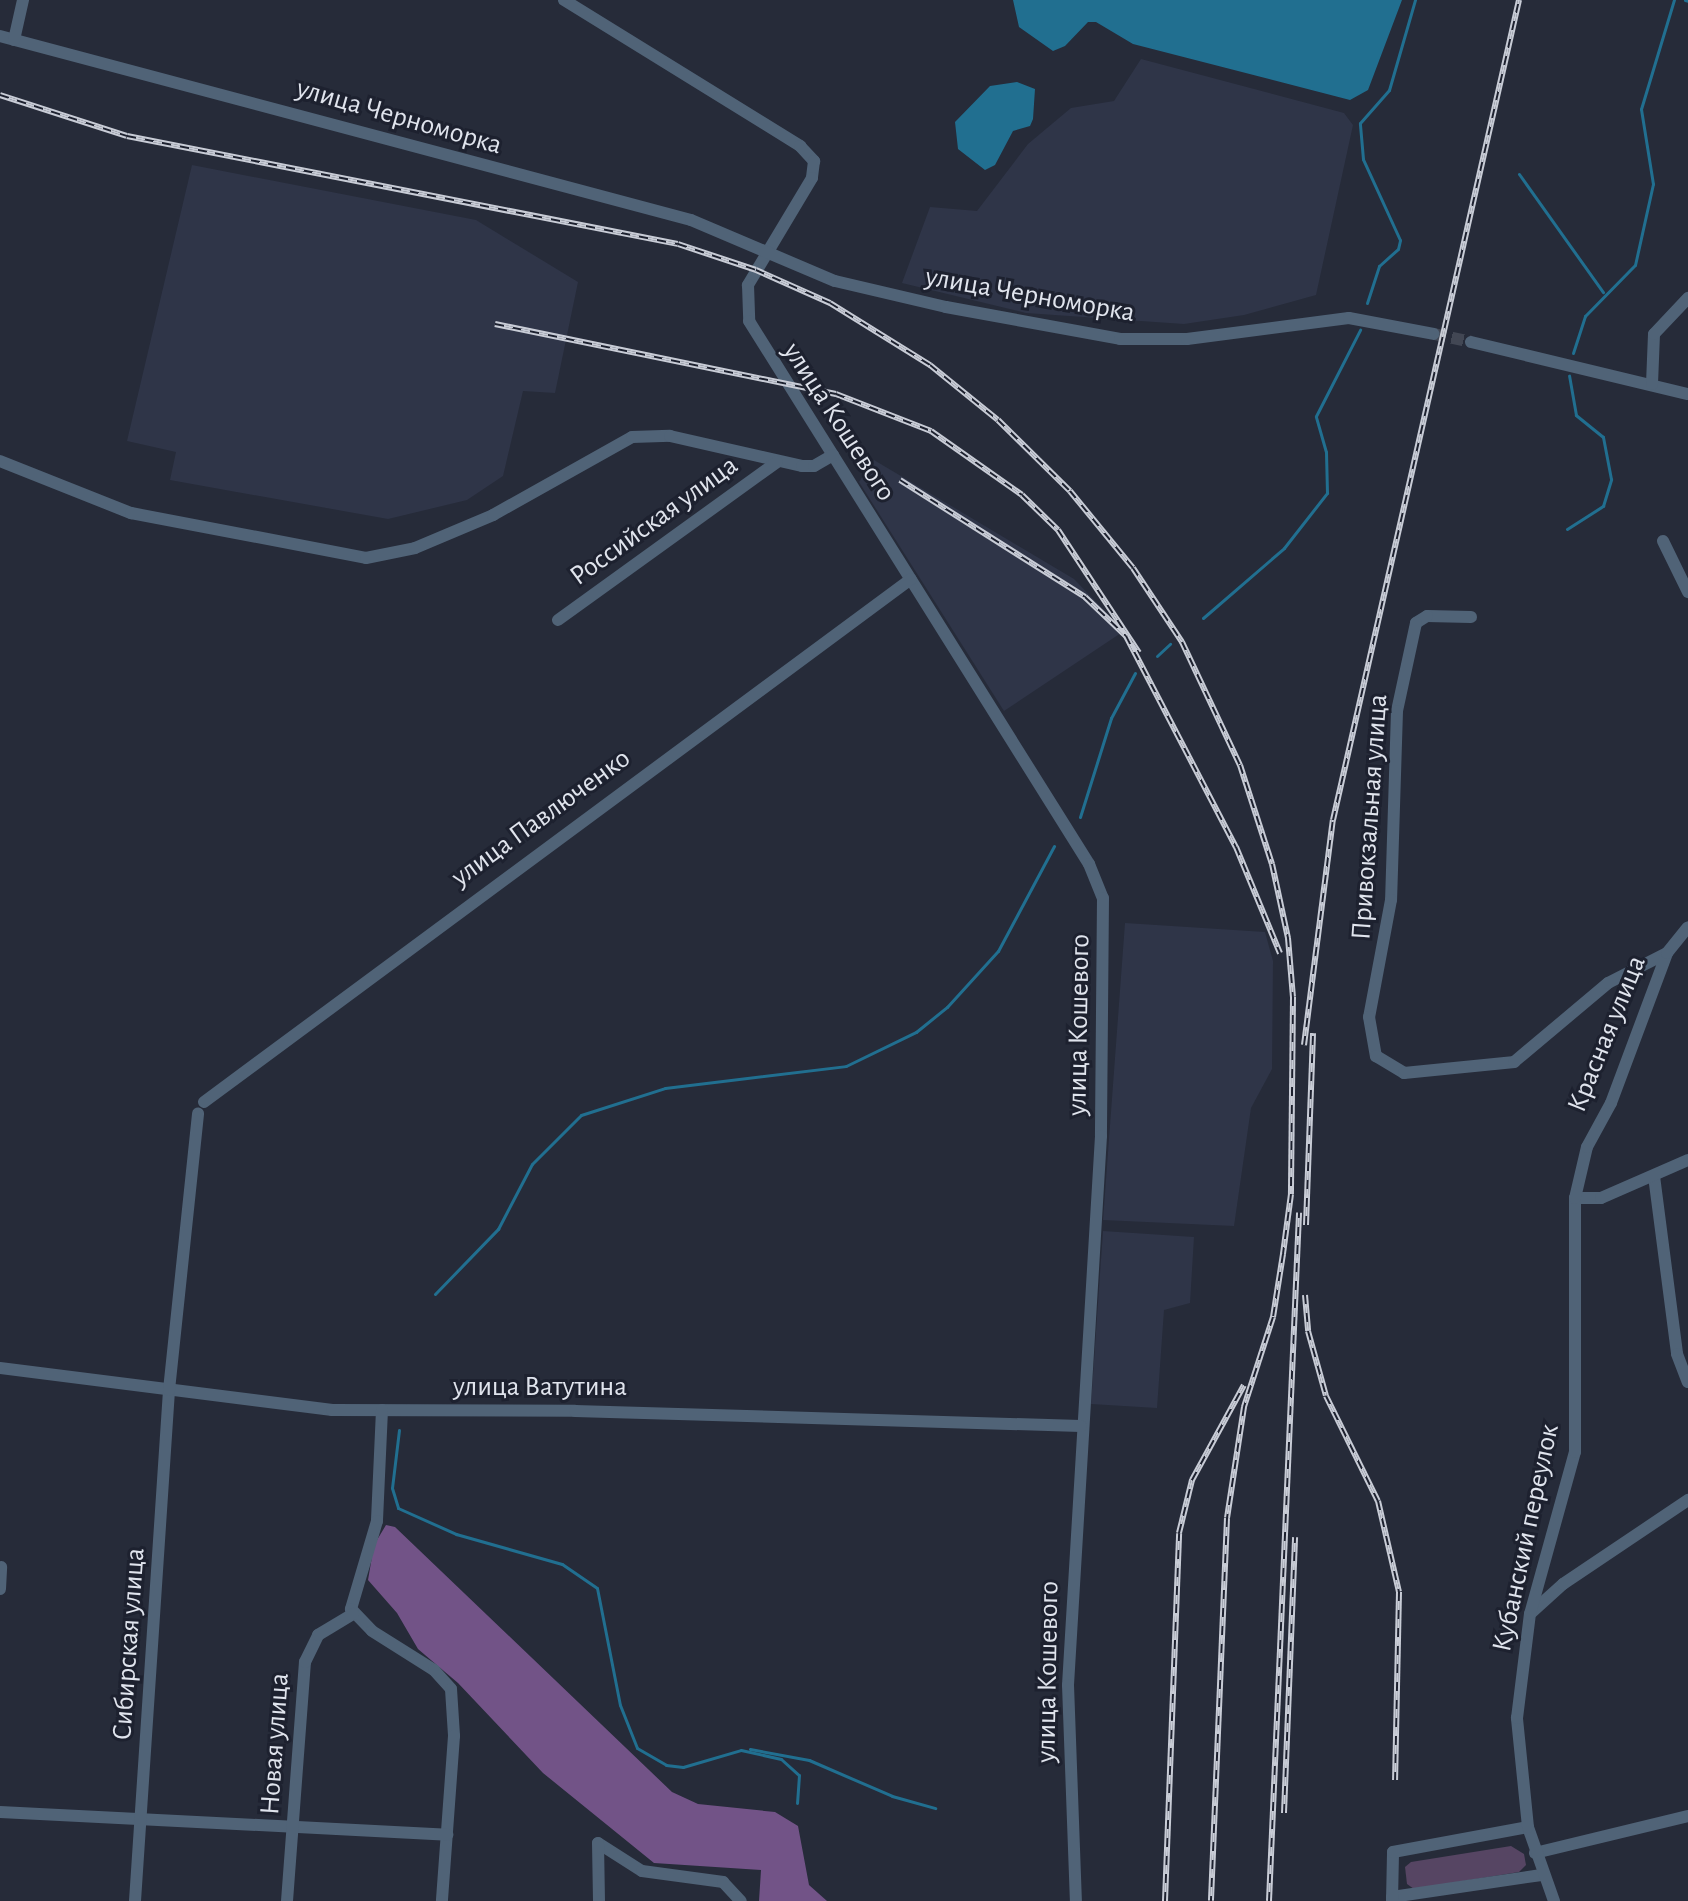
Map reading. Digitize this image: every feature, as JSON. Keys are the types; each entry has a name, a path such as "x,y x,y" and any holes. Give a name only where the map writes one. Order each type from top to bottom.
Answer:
{"street":[{"path":"14,40 23,0"},
{"path":"564,0 800,146 814,161 812,178 765,255"},
{"name":"улица Черноморка","path":"0,36 691,220 765,255 865,289 1092,336 1187,339 1349,318 1434,334"},
{"name":"улица Кошевого","path":"765,255 745,296 749,321 1089,864 1103,898 1101,1136 1081,1426 1068,1685 1076,1901"},
{"path":"1652,384 1654,334 1688,298"},
{"path":"1471,342 1688,394"},
{"path":"0,461 131,513 366,558 415,548 493,515 632,437 670,436 777,462 814,466 833,455"},
{"name":"Российская улица","path":"558,620 777,462"},
{"path":"1663,541 1688,592"},
{"name":"улица Павлюченко","path":"169,1390 201,1108 911,579"},
{"name":"Привокзальная улица","path":"1384,1065 1372,1047 1369,1017 1386,951 1391,900 1397,711 1416,623 1427,616 1471,617"},
{"name":"Красная улица","path":"1592,1134 1611,1103 1667,953 1688,927"},
{"name":"Красная улица","path":"1384,1065 1404,1073 1514,1062 1608,983 1667,953"},
{"name":"Кубанский переулок","path":"1554,1901 1541,1875 1528,1827 1517,1718 1530,1614 1575,1452 1575,1198 1592,1134"},
{"path":"1575,1198 1601,1198 1688,1160"},
{"path":"1654,1176 1677,1354 1688,1382"},
{"name":"улица Ватутина","path":"0,1368 332,1410 782,1415 1081,1426"},
{"name":"Сибирская улица","path":"135,1901 169,1390"},
{"path":"382,1410 377,1521 356,1583 353,1614 434,1670 451,1689 454,1736 442,1901"},
{"path":"1530,1614 1563,1584 1688,1500"},
{"path":"0,1589 1,1567"},
{"name":"Новая улица","path":"287,1901 309,1645 353,1614"},
{"path":"0,1812 447,1835"},
{"path":"1535,1853 1688,1816"},
{"path":"1528,1827 1393,1852 1392,1899 1541,1875"},
{"path":"599,1901 598,1843 642,1871 723,1882 741,1901"}],"shaded area":[{"path":"1141,59 1344,113 1353,125 1316,295 1244,315 1184,324 1026,313 902,283 930,207 977,211 1028,144 1071,108 1114,101"},
{"path":"192,165 476,220 578,282 555,393 523,391 503,476 467,500 388,519 170,480 176,452 127,441"},
{"path":"874,460 1074,579 1124,631 1004,711 859,482"},
{"path":"1125,923 1265,932 1273,961 1272,1069 1251,1108 1234,1226 1103,1220"},
{"path":"1103,1231 1194,1237 1190,1303 1164,1310 1157,1408 1091,1404"},
{"path":"386,1525 395,1527 672,1792 698,1804 775,1812 798,1826 809,1885 827,1901 759,1901 761,1870 654,1863 543,1773 458,1683 418,1649 397,1613 368,1580 374,1545"},
{"path":"1511,1846 1524,1854 1526,1865 1519,1872 1414,1889 1407,1884 1405,1867 1411,1862"}],"water":[{"path":"1013,0 1402,0 1368,90 1350,100 1133,44 1096,22 1088,22 1065,46 1053,51 1019,27"},
{"path":"1017,82 1035,89 1033,119 1030,126 1013,131 995,165 985,170 958,149 955,122 990,86"}],"waterway":[{"path":"1367,303 1379,266 1398,249 1400,240 1363,159 1360,123 1389,90 1415,0"},
{"path":"1573,353 1585,316 1635,265 1653,184 1641,109 1674,0"},
{"path":"1519,174 1603,292"},
{"path":"1203,618 1284,548 1327,493 1326,452 1316,416 1360,330"},
{"path":"1567,529 1603,506 1611,479 1603,437 1576,415 1569,376"},
{"path":"1157,656 1170,644"},
{"path":"1080,817 1111,718 1135,673"},
{"path":"435,1294 498,1229 532,1164 581,1115 665,1088 846,1066 916,1032 947,1007 998,951 1054,846"},
{"path":"399,1430 392,1488 398,1508 456,1534 562,1564 597,1588 620,1705 637,1748 666,1765 683,1767 741,1750 781,1759 799,1775 797,1803"},
{"path":"750,1749 809,1760 892,1796 935,1808"}],"tunnel":[{"path":"1434,334 1471,342"}],"railway":[{"path":"1304,1045 1333,820 1519,0"},
{"path":"0,95 127,136 678,244 756,270 830,303 930,365 998,420 1070,491 1133,568 1182,642 1240,765 1272,864 1288,938 1293,997 1291,1194 1273,1317 1244,1407 1227,1518 1211,1901"},
{"path":"495,324 836,394 931,431 1022,495 1058,530 1139,653"},
{"path":"900,480 1085,597 1126,636 1236,847 1280,953"},
{"path":"1306,1225 1313,1033"},
{"path":"1269,1901 1299,1213"},
{"path":"1305,1295 1308,1331 1326,1396 1378,1501 1399,1592 1395,1780"},
{"path":"1165,1901 1179,1533 1192,1480 1244,1385"},
{"path":"1284,1813 1295,1537"}]}
